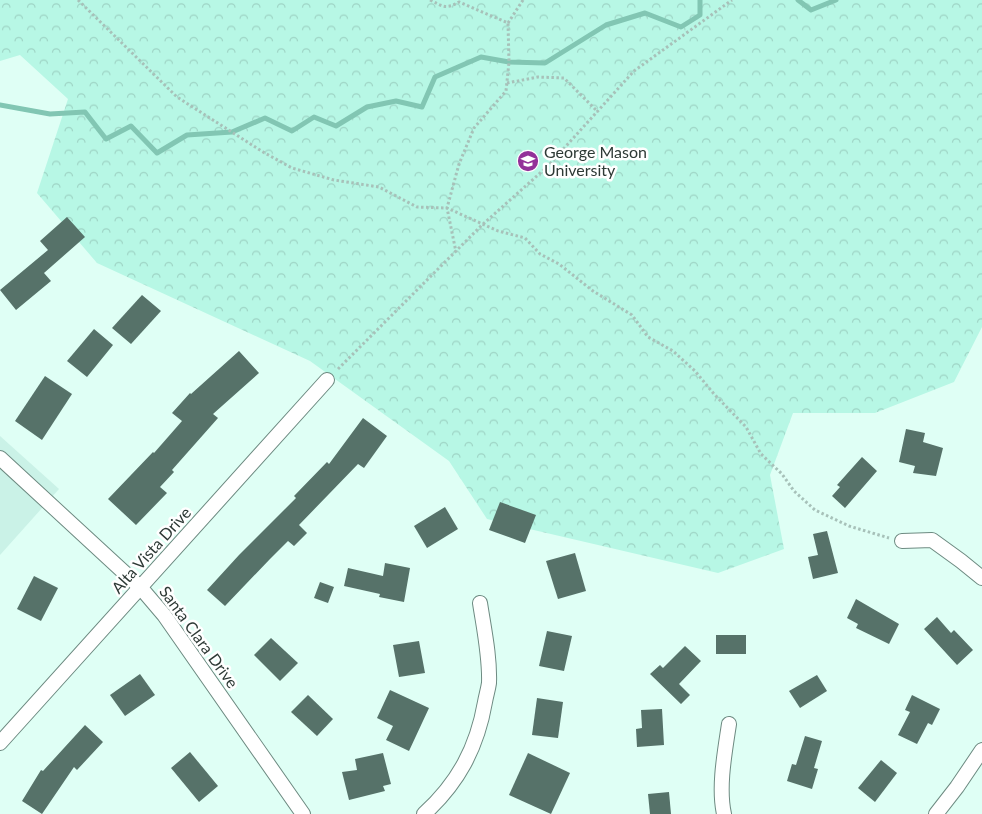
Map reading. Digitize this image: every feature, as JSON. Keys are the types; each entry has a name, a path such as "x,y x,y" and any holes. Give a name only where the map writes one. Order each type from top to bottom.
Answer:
{"street":[{"name":"Alta Vista Drive","path":"0,743 327,380"},
{"name":"Santa Clara Drive","path":"0,458 141,588 164,615 303,814"},
{"path":"902,541 932,540 982,578"},
{"path":"424,814 449,788 458,775 475,742 482,721 488,684 488,666 480,603"},
{"path":"724,814 722,794 729,724"},
{"path":"936,814 982,750"}],"path":[{"path":"78,0 177,97 292,168 334,180 379,187 417,207 447,208 498,232 525,238 540,254 559,264 593,291 632,314 648,337 673,351 695,371 746,427 761,454 782,474 794,491 815,510 849,526 902,541"},
{"path":"430,0 442,6 452,7 459,2 508,23"},
{"path":"456,252 447,208 459,164 474,128 506,92 509,62 508,23 523,0"},
{"path":"327,380 482,225 548,166 634,71 732,0"},
{"path":"507,84 538,77 564,78 598,112"}],"shaded area":[{"path":"0,436 59,489 0,555"}],"green space":[{"path":"0,0 982,0 982,327 954,382 875,413 793,413 770,475 784,549 718,573 487,519 449,461 310,361 97,263 37,193 68,99 20,55 0,61"}],"building":[{"path":"67,217 85,237 44,273 51,281 16,310 0,290 48,250 40,241"},
{"path":"142,295 161,311 131,344 112,328"},
{"path":"94,329 113,345 87,377 67,361"},
{"path":"239,351 259,373 213,414 218,418 172,470 174,472 160,487 167,493 136,525 108,499 154,453 182,421 172,413 190,393"},
{"path":"45,376 72,394 42,440 15,421"},
{"path":"363,418 387,436 364,468 358,464 299,525 307,533 294,546 288,541 225,606 207,590 296,498 294,496 327,462 329,464"},
{"path":"906,429 925,433 923,442 943,448 936,476 913,473 915,466 899,462"},
{"path":"862,457 877,471 845,508 832,496 840,487 837,485"},
{"path":"500,502 536,515 525,543 489,530"},
{"path":"445,507 458,529 427,548 414,526"},
{"path":"827,531 838,573 813,579 808,557 818,555 813,534"},
{"path":"575,553 586,591 558,599 546,561"},
{"path":"385,563 410,568 404,602 379,597 380,594 344,586 348,568 383,576"},
{"path":"34,576 58,588 41,621 17,609"},
{"path":"320,582 334,587 328,603 314,598"},
{"path":"856,599 899,624 889,644 856,628 858,624 847,618"},
{"path":"937,617 951,633 954,630 973,650 957,665 924,629"},
{"path":"547,631 572,636 564,671 539,666"},
{"path":"716,635 746,635 746,654 716,654"},
{"path":"271,638 298,663 280,681 254,655"},
{"path":"419,641 425,673 399,677 393,645"},
{"path":"685,646 701,661 679,684 690,695 681,704 650,674 660,665 663,668"},
{"path":"140,674 155,695 125,716 110,695"},
{"path":"817,675 827,691 800,708 789,691"},
{"path":"390,690 429,708 409,751 386,740 393,726 377,718"},
{"path":"308,695 333,719 317,736 291,712"},
{"path":"912,695 940,709 932,725 928,723 917,744 898,735 910,712 905,710"},
{"path":"537,698 563,702 558,738 532,735"},
{"path":"662,709 664,745 637,747 636,729 642,728 641,710"},
{"path":"85,725 103,742 77,770 74,767 42,814 22,801 41,770 43,771"},
{"path":"805,736 822,741 814,768 818,769 812,789 787,781 792,764 796,765"},
{"path":"190,752 218,786 199,802 171,768"},
{"path":"383,753 391,784 383,786 385,791 349,800 342,772 357,770 355,759"},
{"path":"528,753 570,773 551,814 509,795"},
{"path":"881,760 897,773 875,802 858,788"},
{"path":"669,792 671,814 650,814 648,794"}],"waterway":[{"path":"0,105 50,114 85,112 106,139 131,126 157,153 187,135 232,132 265,118 292,131 314,117 336,126 367,107 396,101 422,107 435,77 481,57 509,62 545,63 606,25 645,13 681,27 700,15 700,0"},
{"path":"798,0 811,10 836,0"}],"place":[{"name":"George Mason University","path":"528,161"}]}
